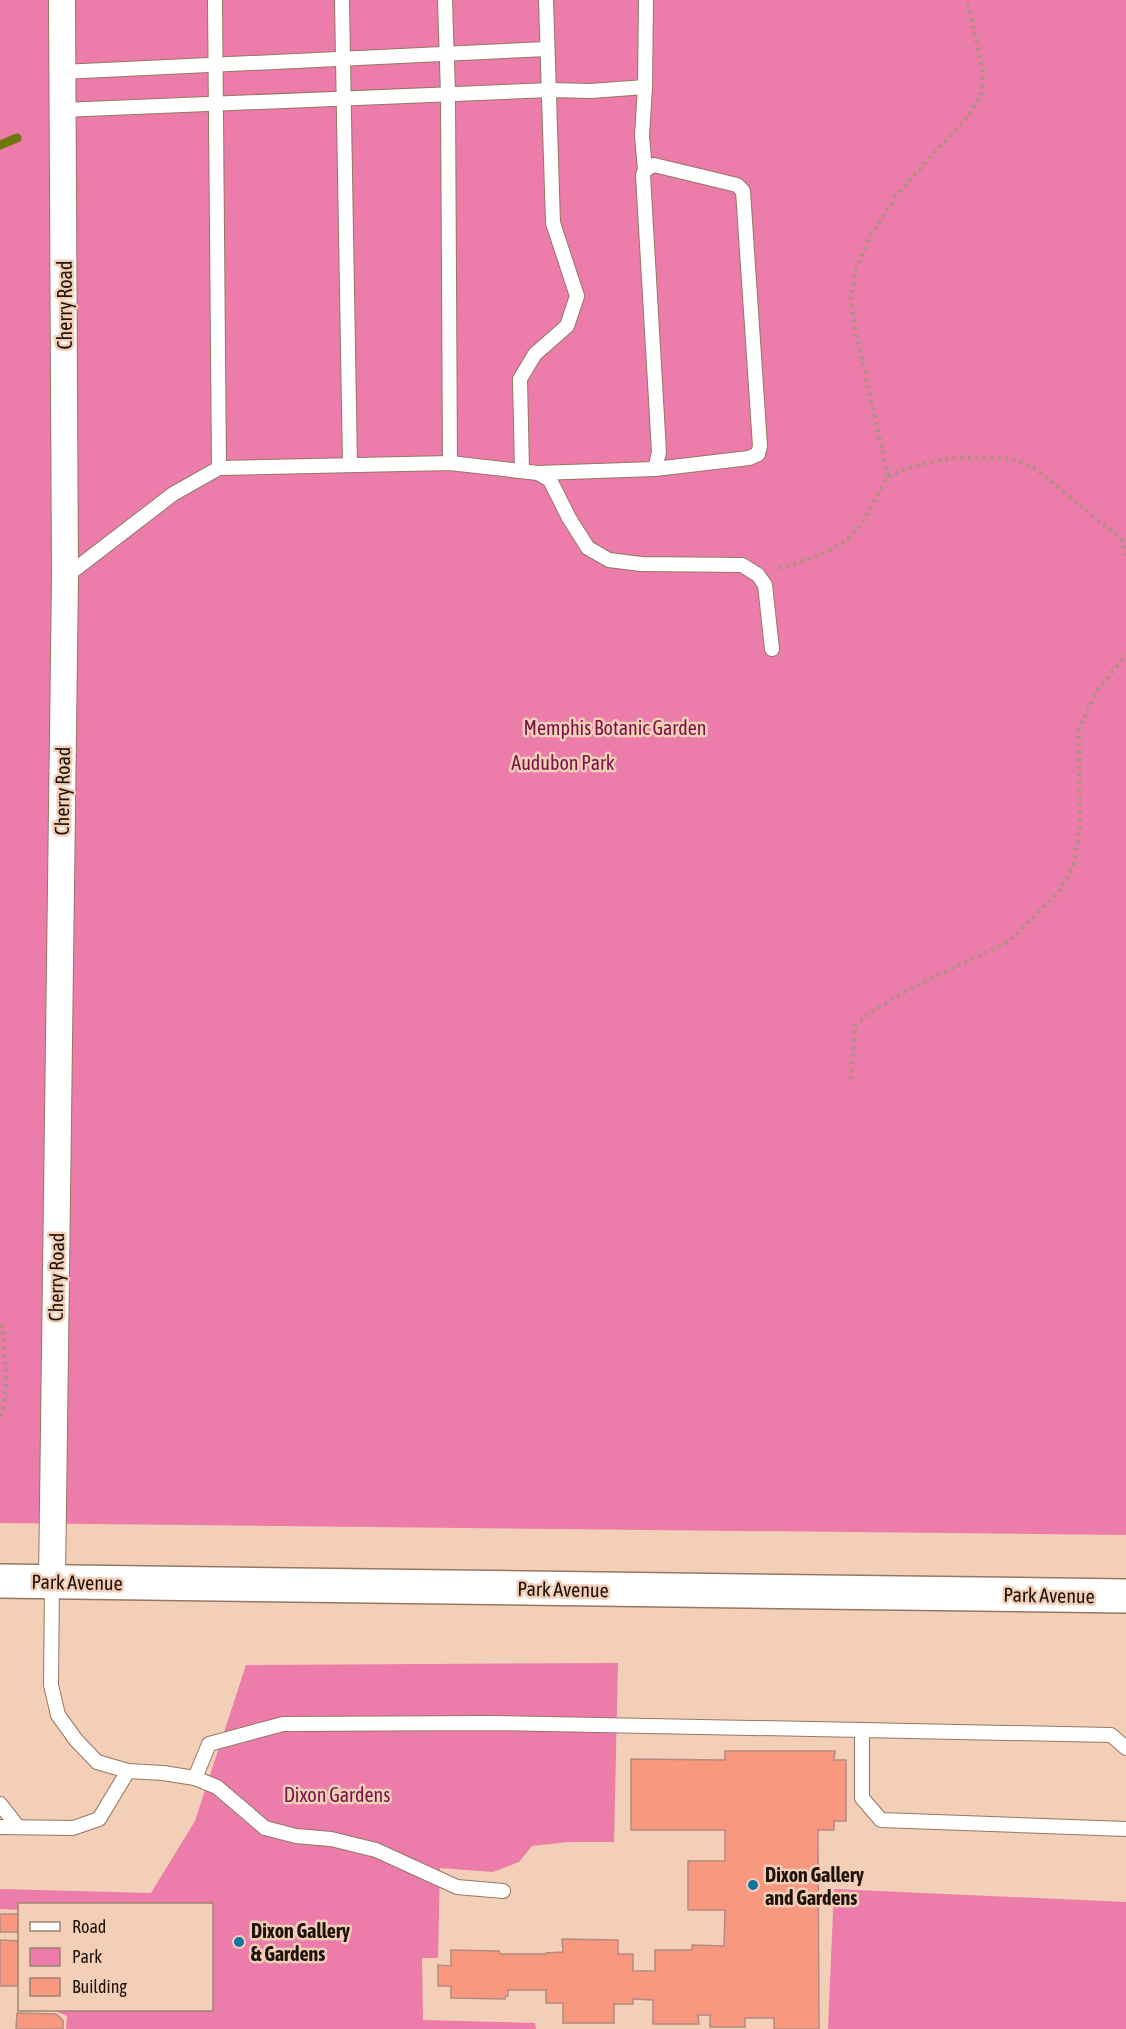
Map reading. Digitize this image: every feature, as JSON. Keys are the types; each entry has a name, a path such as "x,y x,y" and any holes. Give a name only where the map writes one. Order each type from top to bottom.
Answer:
{"main road":[{"name":"Park Avenue","path":"0,1581 1126,1596"}],"street":[{"name":"Cherry Road","path":"52,1582 65,577 62,0"}],"lane":[{"path":"215,0 219,468"},
{"path":"342,0 350,465"},
{"path":"445,0 448,94 450,463"},
{"path":"522,471 520,379 535,354 567,326 577,296 553,222 546,0"},
{"path":"646,0 642,136 659,452 655,469"},
{"path":"62,72 548,49"},
{"path":"62,110 550,90 591,91 645,87"},
{"path":"65,577 173,494 219,468 450,463 538,473 655,469 749,458 758,454 760,446 742,191 737,185 679,169 654,165 645,170"},
{"path":"538,473 550,480 569,518 588,548 609,560 641,564 742,565 758,575 765,585 772,649"},
{"path":"52,1582 51,1685 58,1714 76,1740 97,1762 128,1771 195,1778 217,1787 265,1828 296,1836 331,1839 376,1850 457,1887 503,1891"},
{"path":"195,1778 209,1744 283,1724 491,1723 1111,1735 1126,1748"},
{"path":"862,1731 862,1798 881,1820 1126,1829"},
{"path":"0,1827 73,1828 99,1819 128,1771"},
{"path":"0,1804 18,1827"}],"path":[{"path":"888,476 854,324 851,298 856,270 869,238 897,194 970,114 981,94 983,70 967,0"},
{"path":"758,575 818,555 846,541 863,520 888,476 914,466 956,457 1013,459 1031,466 1121,539 1126,556"},
{"path":"1121,539 1126,537"},
{"path":"851,1078 855,1026 870,1012 909,989 1010,941 1059,892 1074,864 1080,827 1079,729 1096,692 1126,655"},
{"path":"0,1324 3,1329 7,1368 0,1419"}],"green space":[{"name":"Memphis Botanic Garden","path":"0,0 1126,0 1126,1535 0,1523"},
{"name":"Dixon Gardens","path":"618,1663 614,1842 568,1842 532,1846 519,1862 493,1872 440,1868 438,1958 422,1958 423,2020 535,2023 536,2029 66,2029 67,2016 55,2011 213,2011 213,1903 18,1903 18,1910 0,1909 0,1889 151,1893 195,1821 246,1665"},
{"path":"834,1889 1126,1902 1126,2029 828,2029"}],"building":[{"name":"Dixon Gallery and Gardens","path":"725,1751 835,1751 834,1760 846,1760 846,1821 834,1821 834,1830 818,1830 819,2029 774,2029 774,2018 745,2018 745,2027 710,2027 710,2015 698,2015 699,2024 653,2024 653,2000 633,1999 633,2004 614,2004 614,2023 563,2023 563,2003 546,2003 546,1990 508,1990 508,1996 505,1996 505,1999 451,1998 451,1986 438,1986 438,1965 451,1966 451,1950 499,1951 500,1954 546,1954 563,1952 562,1939 618,1940 618,1954 633,1954 633,1971 655,1971 655,1950 692,1950 692,1945 724,1946 725,1910 688,1910 688,1861 725,1861 725,1830 631,1830 631,1759 725,1760"},
{"path":"0,1914 18,1914 18,1932 0,1932"},
{"path":"0,1940 18,1941 18,1986 0,1986"},
{"path":"17,2013 56,2014 63,2020 63,2029 16,2029"}],"waterway":[{"path":"0,145 17,138"}],"place":[{"name":"Dixon Gallery and Gardens","path":"753,1885"},
{"name":"Dixon Gallery & Gardens","path":"239,1942"}],"park label":[{"name":"Audubon Park","path":"563,762"}]}
